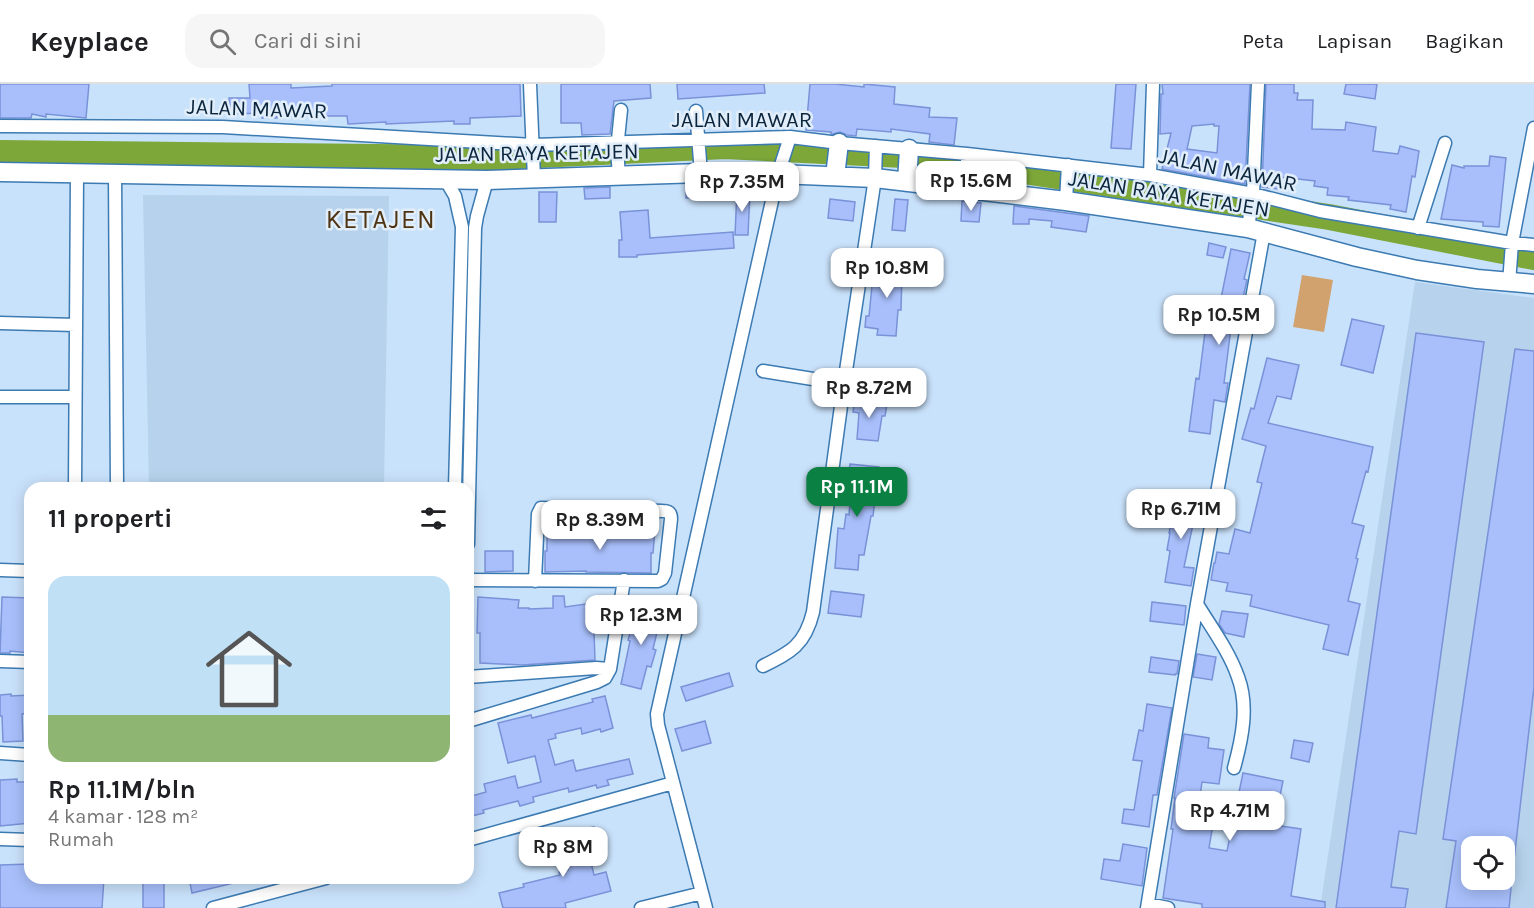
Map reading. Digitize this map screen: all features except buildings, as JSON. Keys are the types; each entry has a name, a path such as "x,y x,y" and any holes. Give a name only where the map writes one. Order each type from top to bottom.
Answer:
{"street":[{"path":"530,84 533,176"},
{"path":"1150,175 1153,84"},
{"path":"1168,908 1147,906 1197,604 1254,226 1252,199 1258,84"},
{"path":"618,172 617,146 621,110"},
{"path":"696,111 700,167"},
{"name":"JALAN MAWAR","path":"0,126 224,128 533,148 789,141 837,159 876,149 909,150 1150,175 1252,199 1512,247 1534,245"},
{"path":"1509,277 1512,247 1534,128"},
{"path":"705,908 657,714 780,168 789,141"},
{"path":"1418,228 1445,143"},
{"path":"763,666 795,648 804,637 812,620 875,172 876,149"},
{"path":"907,177 909,150"},
{"path":"966,182 967,157"},
{"name":"JALAN RAYA KETAJEN","path":"0,172 487,180 700,167 780,168 837,159 875,172 1066,194 1254,226 1357,257 1417,270 1477,279 1509,277 1534,284"},
{"path":"1066,194 1068,168"},
{"path":"115,173 117,482"},
{"path":"75,482 76,174"},
{"path":"445,179 455,195 462,227 455,482"},
{"path":"469,482 475,228 487,180"},
{"path":"462,227 475,228"},
{"path":"0,323 76,325"},
{"path":"763,371 844,384"},
{"path":"0,398 75,397"},
{"path":"474,580 535,581 624,580 654,582 658,581 663,577 671,517 668,512 541,508 538,514 535,581"},
{"path":"0,570 24,571"},
{"path":"474,719 602,681 610,669 624,580"},
{"path":"1197,604 1227,654 1238,677 1243,698 1241,742 1234,768"},
{"path":"0,661 24,662"},
{"path":"474,677 610,669"},
{"path":"0,753 24,755"},
{"path":"474,838 673,783"},
{"path":"0,839 24,840"},
{"path":"213,908 303,884"},
{"path":"641,908 702,893"}],"shaded area":[{"path":"143,195 389,196 384,482 149,482"},
{"path":"1302,275 1333,280 1324,332 1293,327"},
{"path":"1415,282 1534,298 1534,908 1320,908"}],"waterway":[{"path":"0,153 475,158 725,146 924,156 1329,217 1534,257"}],"district":[{"name":"KETAJEN","path":"381,219"}]}
